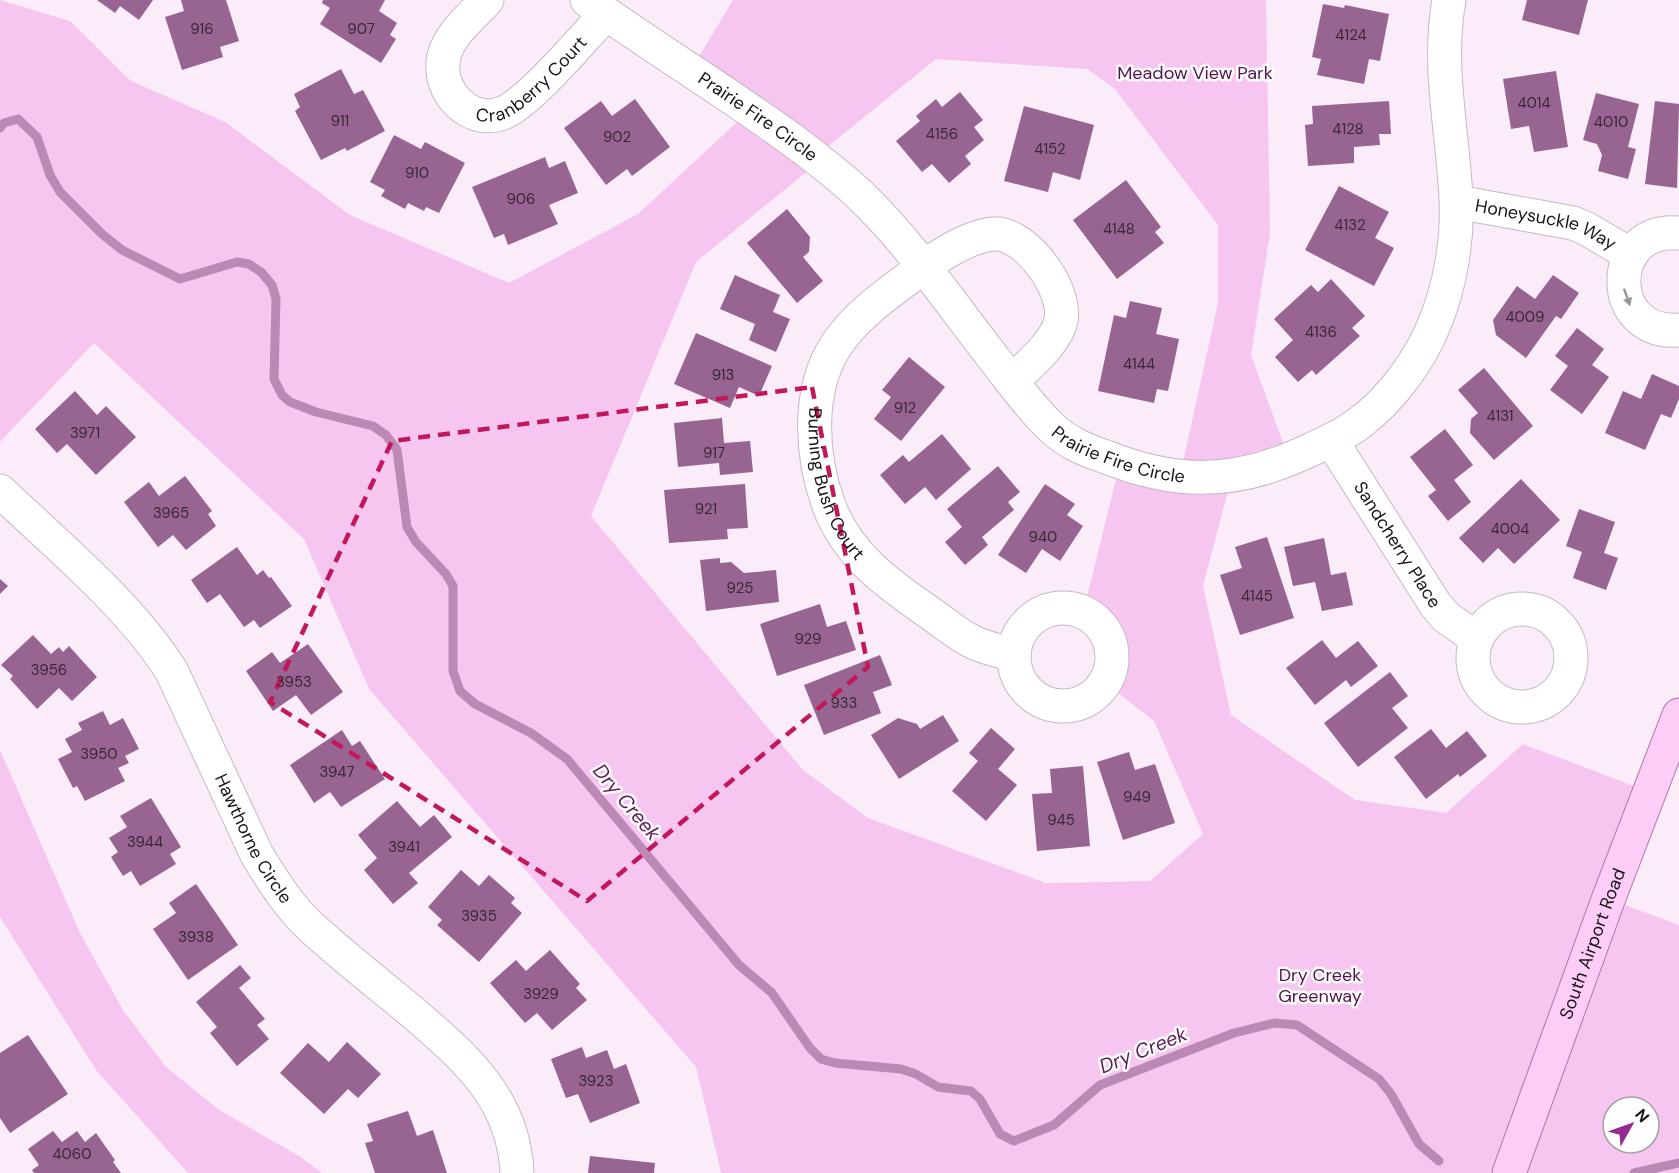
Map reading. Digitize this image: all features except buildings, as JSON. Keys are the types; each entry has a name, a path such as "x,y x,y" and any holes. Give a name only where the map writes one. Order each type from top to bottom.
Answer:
{"main road":[{"name":"South Airport Road","path":"1509,1173 1608,900 1679,715"}],"street":[{"name":"Cranberry Court","path":"487,0 450,41 442,70 445,84 459,103 477,113 487,115 502,113 518,104 559,64 596,7"},
{"name":"Prairie Fire Circle","path":"596,7 754,112 862,196 923,267 1038,414 1066,440 1094,453 1149,472 1197,478 1245,474 1271,466 1331,440 1363,420 1386,398 1413,363 1435,325 1453,253 1456,202 1444,64 1445,20 1449,0"},
{"name":"Honeysuckle Way","path":"1456,202 1573,223 1631,255"},
{"name":"Burning Bush Court","path":"1012,382 1049,343 1061,321 1062,308 1058,292 1036,259 1016,239 996,233 968,241 923,267 876,303 856,322 841,339 829,358 819,386 815,415 816,446 822,482 831,509 844,535 860,558 873,571 971,641 1014,655"},
{"name":"Honeysuckle Way","path":"1679,233 1654,236 1641,243 1631,255 1623,279 1625,296 1638,317 1652,326 1679,330"},
{"name":"Sandcherry Place","path":"1331,440 1435,603 1446,617 1477,639"},
{"name":"Hawthorne Circle","path":"0,491 83,569 155,645 172,672 256,855 273,882 312,928 468,1062 501,1109 513,1149 517,1173"}],"highlighted area":[{"path":"812,387 868,667 587,901 270,702 392,441"}],"green space":[{"name":"Dry Creek Greenway","path":"0,0 70,21 131,81 225,122 350,215 509,283 638,214 750,110 691,70 733,0 1266,0 1270,233 1251,355 1289,459 1232,476 1203,586 1231,715 1355,800 1446,813 1523,744 1650,792 1609,899 1679,925 1679,1173 721,1173 696,1067 369,689 304,539 94,343 0,442","holes":["936,59 1087,69 1114,88 1218,225 1218,303 1180,476 1120,463 1083,613 1100,626 1109,643 1111,662 1104,682 1154,721 1203,834 1150,881 1046,883 868,818 803,770 591,516 696,262 820,161 815,157"]},
{"path":"0,750 80,933 123,1010 166,1067 219,1110 299,1156 322,1173 188,1173 96,1070 0,917"}],"waterway":[{"name":"Dry Creek","path":"0,128 4,123 18,119 37,137 50,175 60,192 102,234 122,250 180,279 237,262 249,264 261,272 272,285 276,299 274,379 282,395 290,402 316,412 373,426 386,435 397,450 407,527 416,542 446,574 453,586 453,671 460,691 475,704 531,733 567,759 739,965 772,993 810,1048 821,1059 835,1063 901,1069 916,1074 938,1087 971,1091 980,1099 1000,1134 1014,1141 1054,1125 1100,1085 1234,1033 1275,1023 1297,1025 1379,1079 1391,1094 1419,1144 1439,1161"},
{"name":"Dry Creek","path":"1634,1173 1679,1163"}],"park label":[{"name":"Meadow View Park","path":"1195,73"}]}
